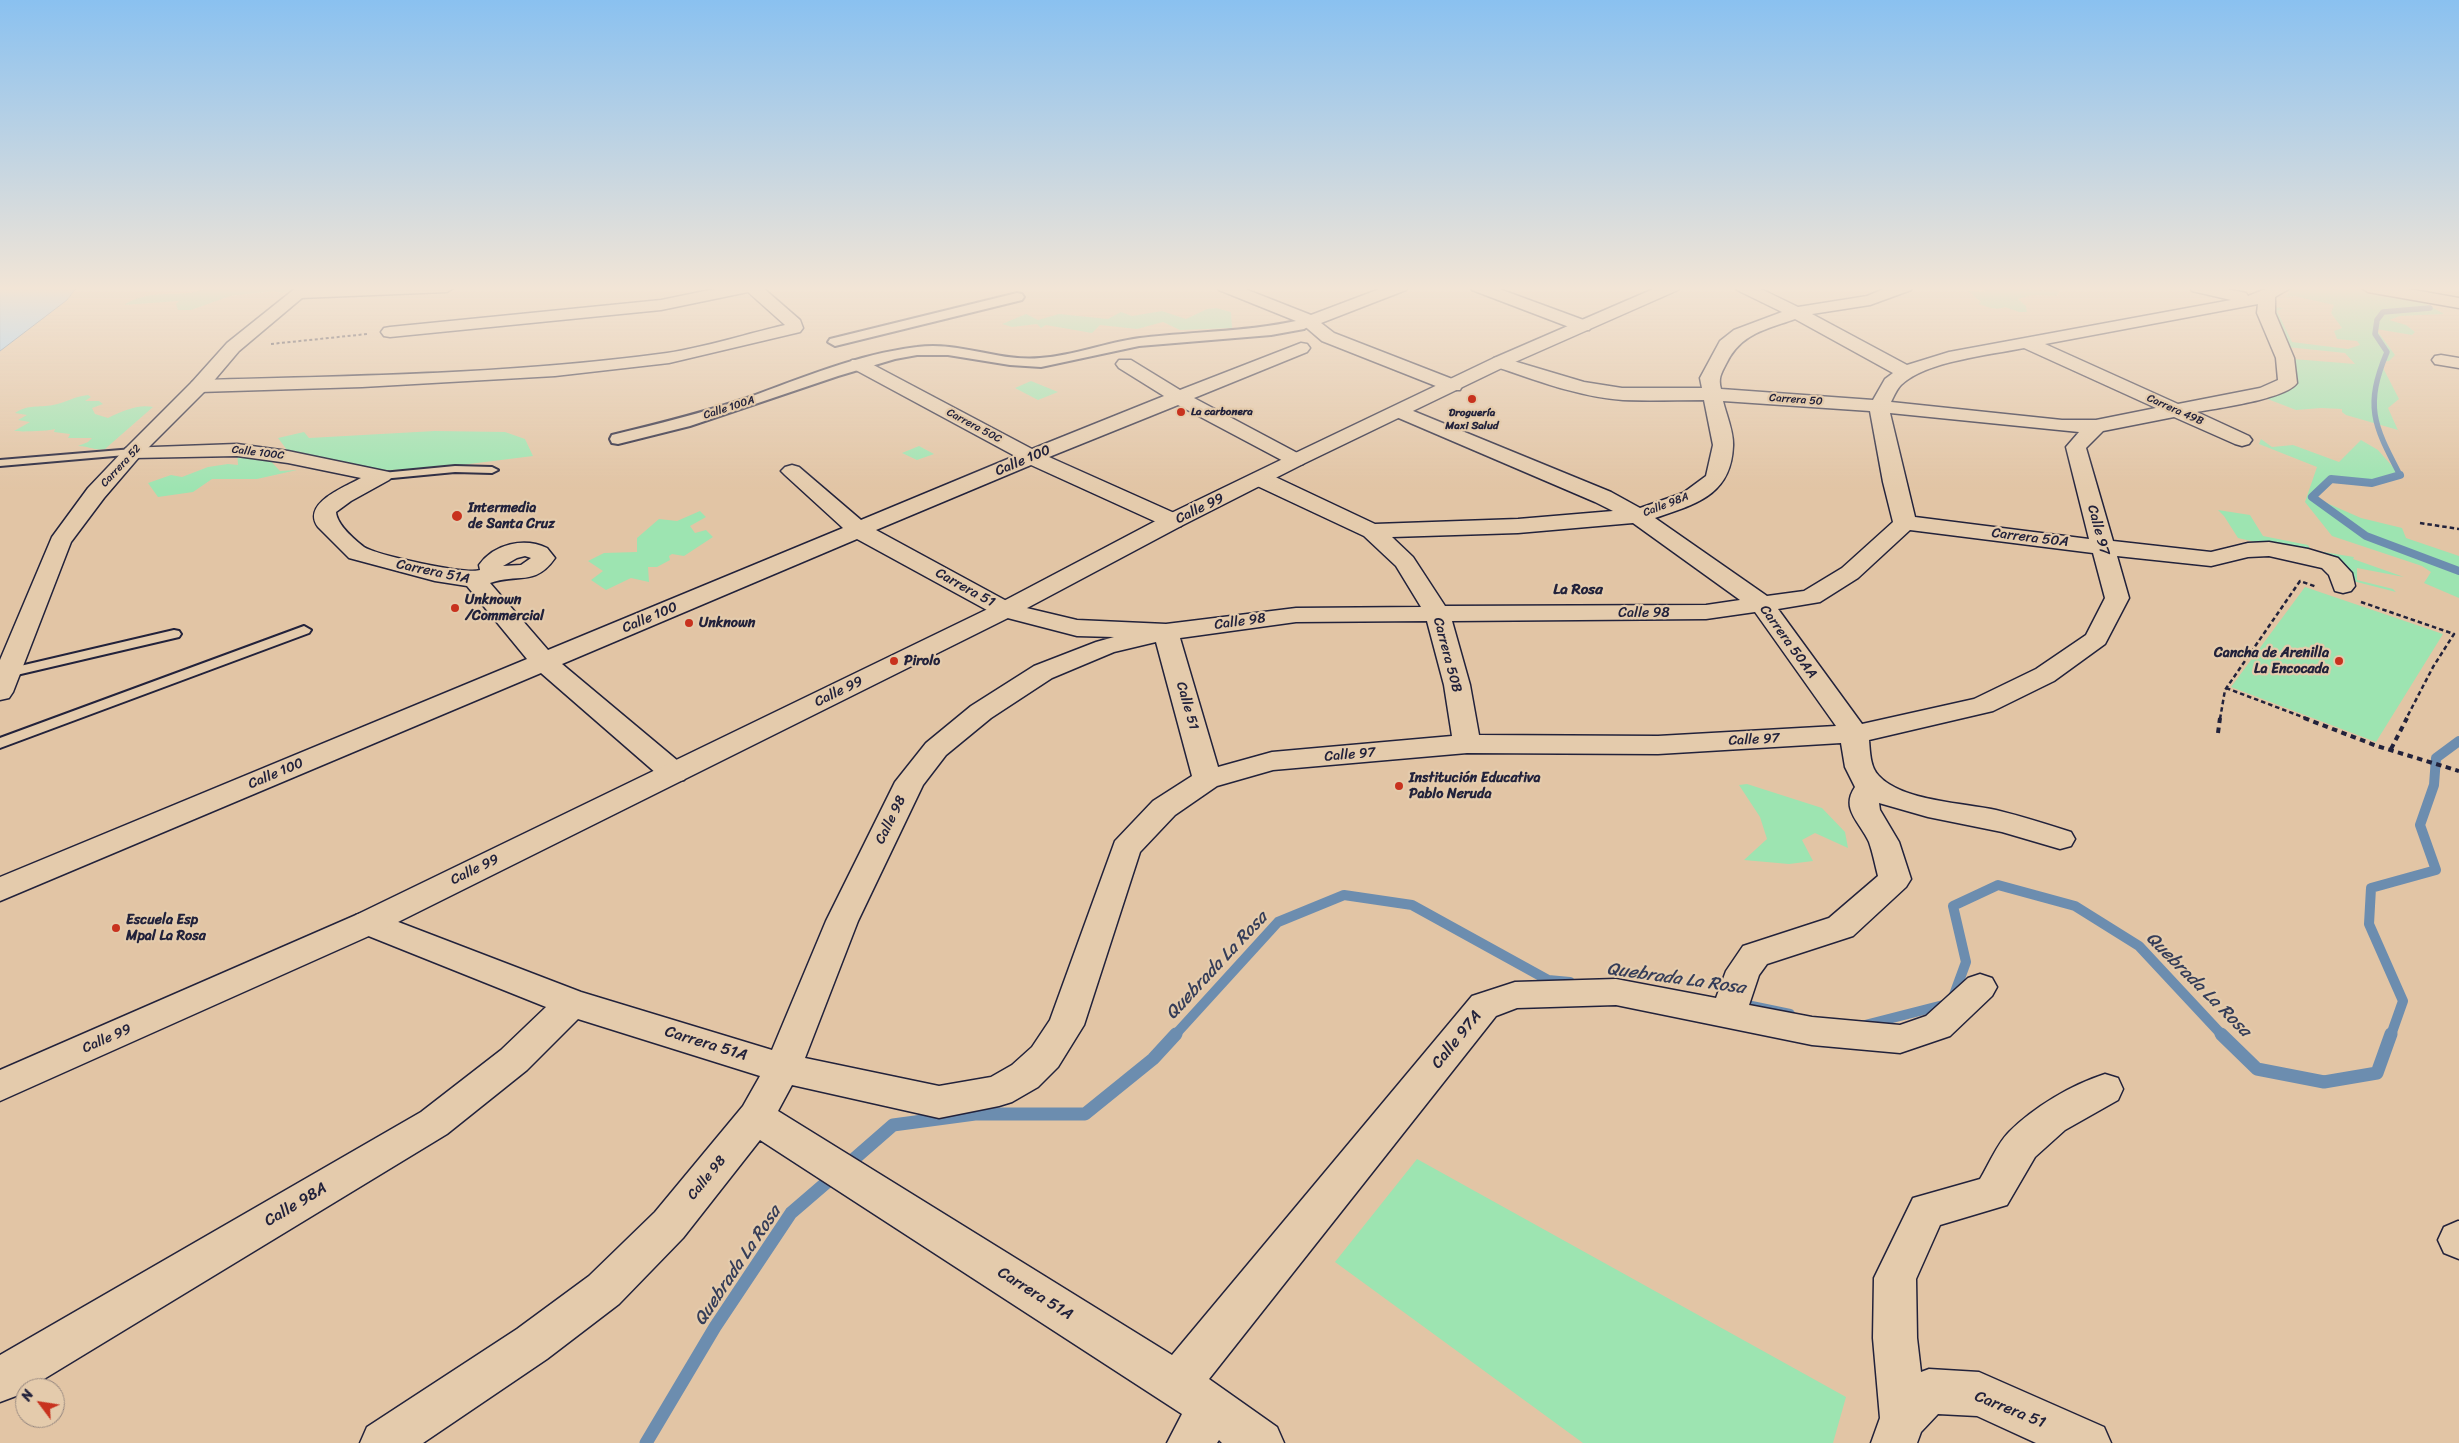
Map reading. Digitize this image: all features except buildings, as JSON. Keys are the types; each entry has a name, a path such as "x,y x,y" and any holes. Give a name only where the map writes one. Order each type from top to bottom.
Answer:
{"street":[{"name":"Carrera 52","path":"4,683 60,542 96,493 132,452 199,386 227,354"},
{"path":"199,386 362,381 555,370 669,358 684,354"},
{"name":"Calle 100A","path":"618,439 654,433 858,364 897,354"},
{"name":"Calle 100A","path":"975,354 1025,364 1041,363 1081,354"},
{"name":"Calle 100","path":"0,890 860,531 1031,457 1286,354"},
{"path":"1372,354 1453,386"},
{"name":"Calle 99","path":"0,1086 368,923 1006,610 1296,460 1401,412 1517,354"},
{"name":"Calle 98A","path":"1372,531 1518,526 1638,516 1691,498 1716,478 1723,445 1709,378 1721,354"},
{"path":"1872,354 1906,372"},
{"path":"1905,523 1894,482 1879,406 1892,383 1906,372 1949,357 1964,354"},
{"name":"Carrera 49B","path":"2051,354 2242,440"},
{"path":"2096,426 2265,393 2288,383 2284,354"},
{"path":"2441,360 2459,363"},
{"name":"Carrera 50","path":"1500,362 1549,379 1612,392 1712,394 1879,406 2062,426 2096,426"},
{"name":"Carrera 50C","path":"858,364 1031,457 1173,522"},
{"path":"1125,364 1180,398 1296,460"},
{"name":"Carrera 50AA","path":"1401,412 1603,497 1638,516 1761,603 1855,734"},
{"name":"Calle 97","path":"1045,1057 1066,1025 1126,848 1164,808 1208,779 1272,761 1467,744 1658,745 1855,734 1923,720 1983,704 2046,675 2096,639 2117,598 2076,447 2096,426"},
{"path":"115,472 232,467 251,451"},
{"name":"Calle 100C","path":"132,452 251,451 382,476"},
{"name":"Carrera 51","path":"792,471 860,531 1006,610 1076,628 1166,632"},
{"name":"Carrera 51A","path":"382,476 343,496 325,510 326,522 357,554 427,572 486,576 544,662 674,773"},
{"name":"Carrera 50B","path":"1261,479 1372,531 1405,562 1438,615 1457,685 1467,744"},
{"name":"Carrera 50A","path":"1905,523 2211,559 2248,550 2269,549 2308,556 2330,563 2340,573 2349,593"},
{"name":"Calle 98","path":"384,1443 532,1344 604,1290 669,1225 756,1117 783,1068 842,921 910,782 936,749 980,712 1043,672 1105,647 1166,632 1296,614 1438,615 1706,612 1811,596 1850,573 1905,523"},
{"name":"Calle 51","path":"1166,632 1208,779"},
{"path":"1855,734 1856,760 1871,786 1884,794 1952,812 1992,819 2060,839"},
{"path":"1730,1010 1743,971 1755,955 1841,927 1895,879 1884,842 1865,810 1864,796 1871,786"},
{"name":"Carrera 51A","path":"368,923 572,1003 783,1068 939,1102 999,1091 1025,1076 1045,1057"},
{"name":"Calle 97A","path":"1176,1383 1484,1006 1515,994 1616,992 1730,1010 1812,1031 1900,1039 1938,1026 1980,987"},
{"name":"Calle 98A","path":"0,1380 434,1123 514,1060 572,1003"},
{"path":"1909,1417 1895,1338 1895,1278 1927,1210 1993,1193 2021,1144 2052,1119 2105,1089"},
{"name":"Carrera 51A","path":"756,1117 1176,1383 1202,1425 1261,1443"},
{"name":"Carrera 51","path":"1909,1417 1979,1394 2088,1443"}],"lane":[{"path":"0,463 132,452"},
{"path":"382,476 455,469 492,470"},
{"path":"0,743 304,630"},
{"path":"4,683 174,634"}],"path":[{"path":"2420,523 2459,529"},
{"path":"2218,732 2226,688 2300,582 2318,588"},
{"path":"2349,593 2454,634 2424,683 2391,749"},
{"path":"2226,688 2377,746 2412,755 2459,771"}],"green space":[{"path":"2346,354 2395,355 2389,361 2380,362 2399,399 2388,408 2398,430 2346,415 2342,412 2342,409 2296,410 2265,398 2288,381 2295,362 2293,359 2355,364"},
{"path":"1031,381 1058,392 1038,400 1015,388"},
{"path":"88,395 91,397 85,401 99,401 103,404 92,408 95,414 108,418 136,407 153,407 105,449 78,446 92,438 68,438 70,434 54,432 55,429 14,431 30,422 18,420 27,415 15,413 20,410 29,407 48,406"},
{"path":"435,431 505,432 525,439 533,456 429,469 387,470 296,462 278,438 304,432 309,438"},
{"path":"2261,439 2272,447 2293,445 2339,462 2361,440 2378,450 2400,475 2382,480 2331,479 2313,497 2361,518 2402,528 2406,538 2459,556 2459,598 2424,583 2431,572 2422,566 2332,536 2305,502 2317,467 2259,444"},
{"path":"919,446 934,454 917,460 902,453"},
{"path":"237,450 265,455 280,471 297,470 257,479 212,479 193,492 158,497 148,483 171,475 182,477 208,467 228,464 238,465"},
{"path":"2218,510 2250,515 2263,536 2308,545 2311,550 2354,557 2353,559 2404,577 2357,568 2357,580 2393,589 2396,592 2353,581 2350,574 2260,543 2238,538"},
{"path":"700,511 706,517 690,526 695,533 706,530 713,537 684,556 672,554 669,556 670,560 657,567 648,567 649,582 631,578 606,590 591,580 603,571 588,561 604,553 637,552 637,538 659,519 677,521"},
{"name":"Cancha de Arenilla La Encocada","path":"2305,587 2443,634 2376,742 2231,687"},
{"path":"1747,784 1822,808 1845,832 1848,848 1815,833 1802,840 1813,861 1789,864 1744,860 1767,839 1760,817 1739,785"},
{"path":"1417,1159 1846,1397 1833,1443 1583,1443 1335,1262"}],"waterway":[{"name":"Quebrada La Rosa","path":"2386,354 2376,387 2375,415 2378,429 2400,475"},
{"name":"Quebrada La Rosa","path":"2400,475 2372,483 2331,479 2312,497 2366,536 2459,571"},
{"name":"Quebrada La Rosa","path":"2391,1035 2403,1001 2369,924 2371,888 2436,870 2420,825 2434,785 2436,758 2459,741"},
{"name":"Quebrada La Rosa","path":"1865,1025 1951,1003 1966,962 1953,906 1998,885 2075,906 2139,946 2222,1035"},
{"name":"Quebrada La Rosa","path":"1175,1035 1278,922 1344,895 1412,905 1548,980 1570,982"},
{"name":"Quebrada La Rosa","path":"1742,1004 1790,1014"},
{"name":"Quebrada La Rosa","path":"846,1166 893,1125 975,1114 1085,1114 1153,1059 1176,1034"},
{"name":"Quebrada La Rosa","path":"2222,1035 2257,1069 2324,1082 2377,1073 2391,1034"},
{"name":"Quebrada La Rosa","path":"646,1443 715,1327 791,1213 834,1176"}],"place":[{"name":"Droguería Maxi Salud","path":"1472,399"},
{"name":"La carbonera","path":"1181,412"},
{"name":"Intermedia de Santa Cruz","path":"457,516"},
{"name":"Unknown /Commercial","path":"455,608"},
{"name":"Unknown","path":"689,623"},
{"name":"Pirolo","path":"894,661"},
{"name":"Cancha de Arenilla La Encocada","path":"2339,661"},
{"name":"Institución Educativa Pablo Neruda","path":"1399,786"},
{"name":"Escuela Esp Mpal La Rosa","path":"116,928"}],"district":[{"name":"La Rosa","path":"1578,590"}]}
